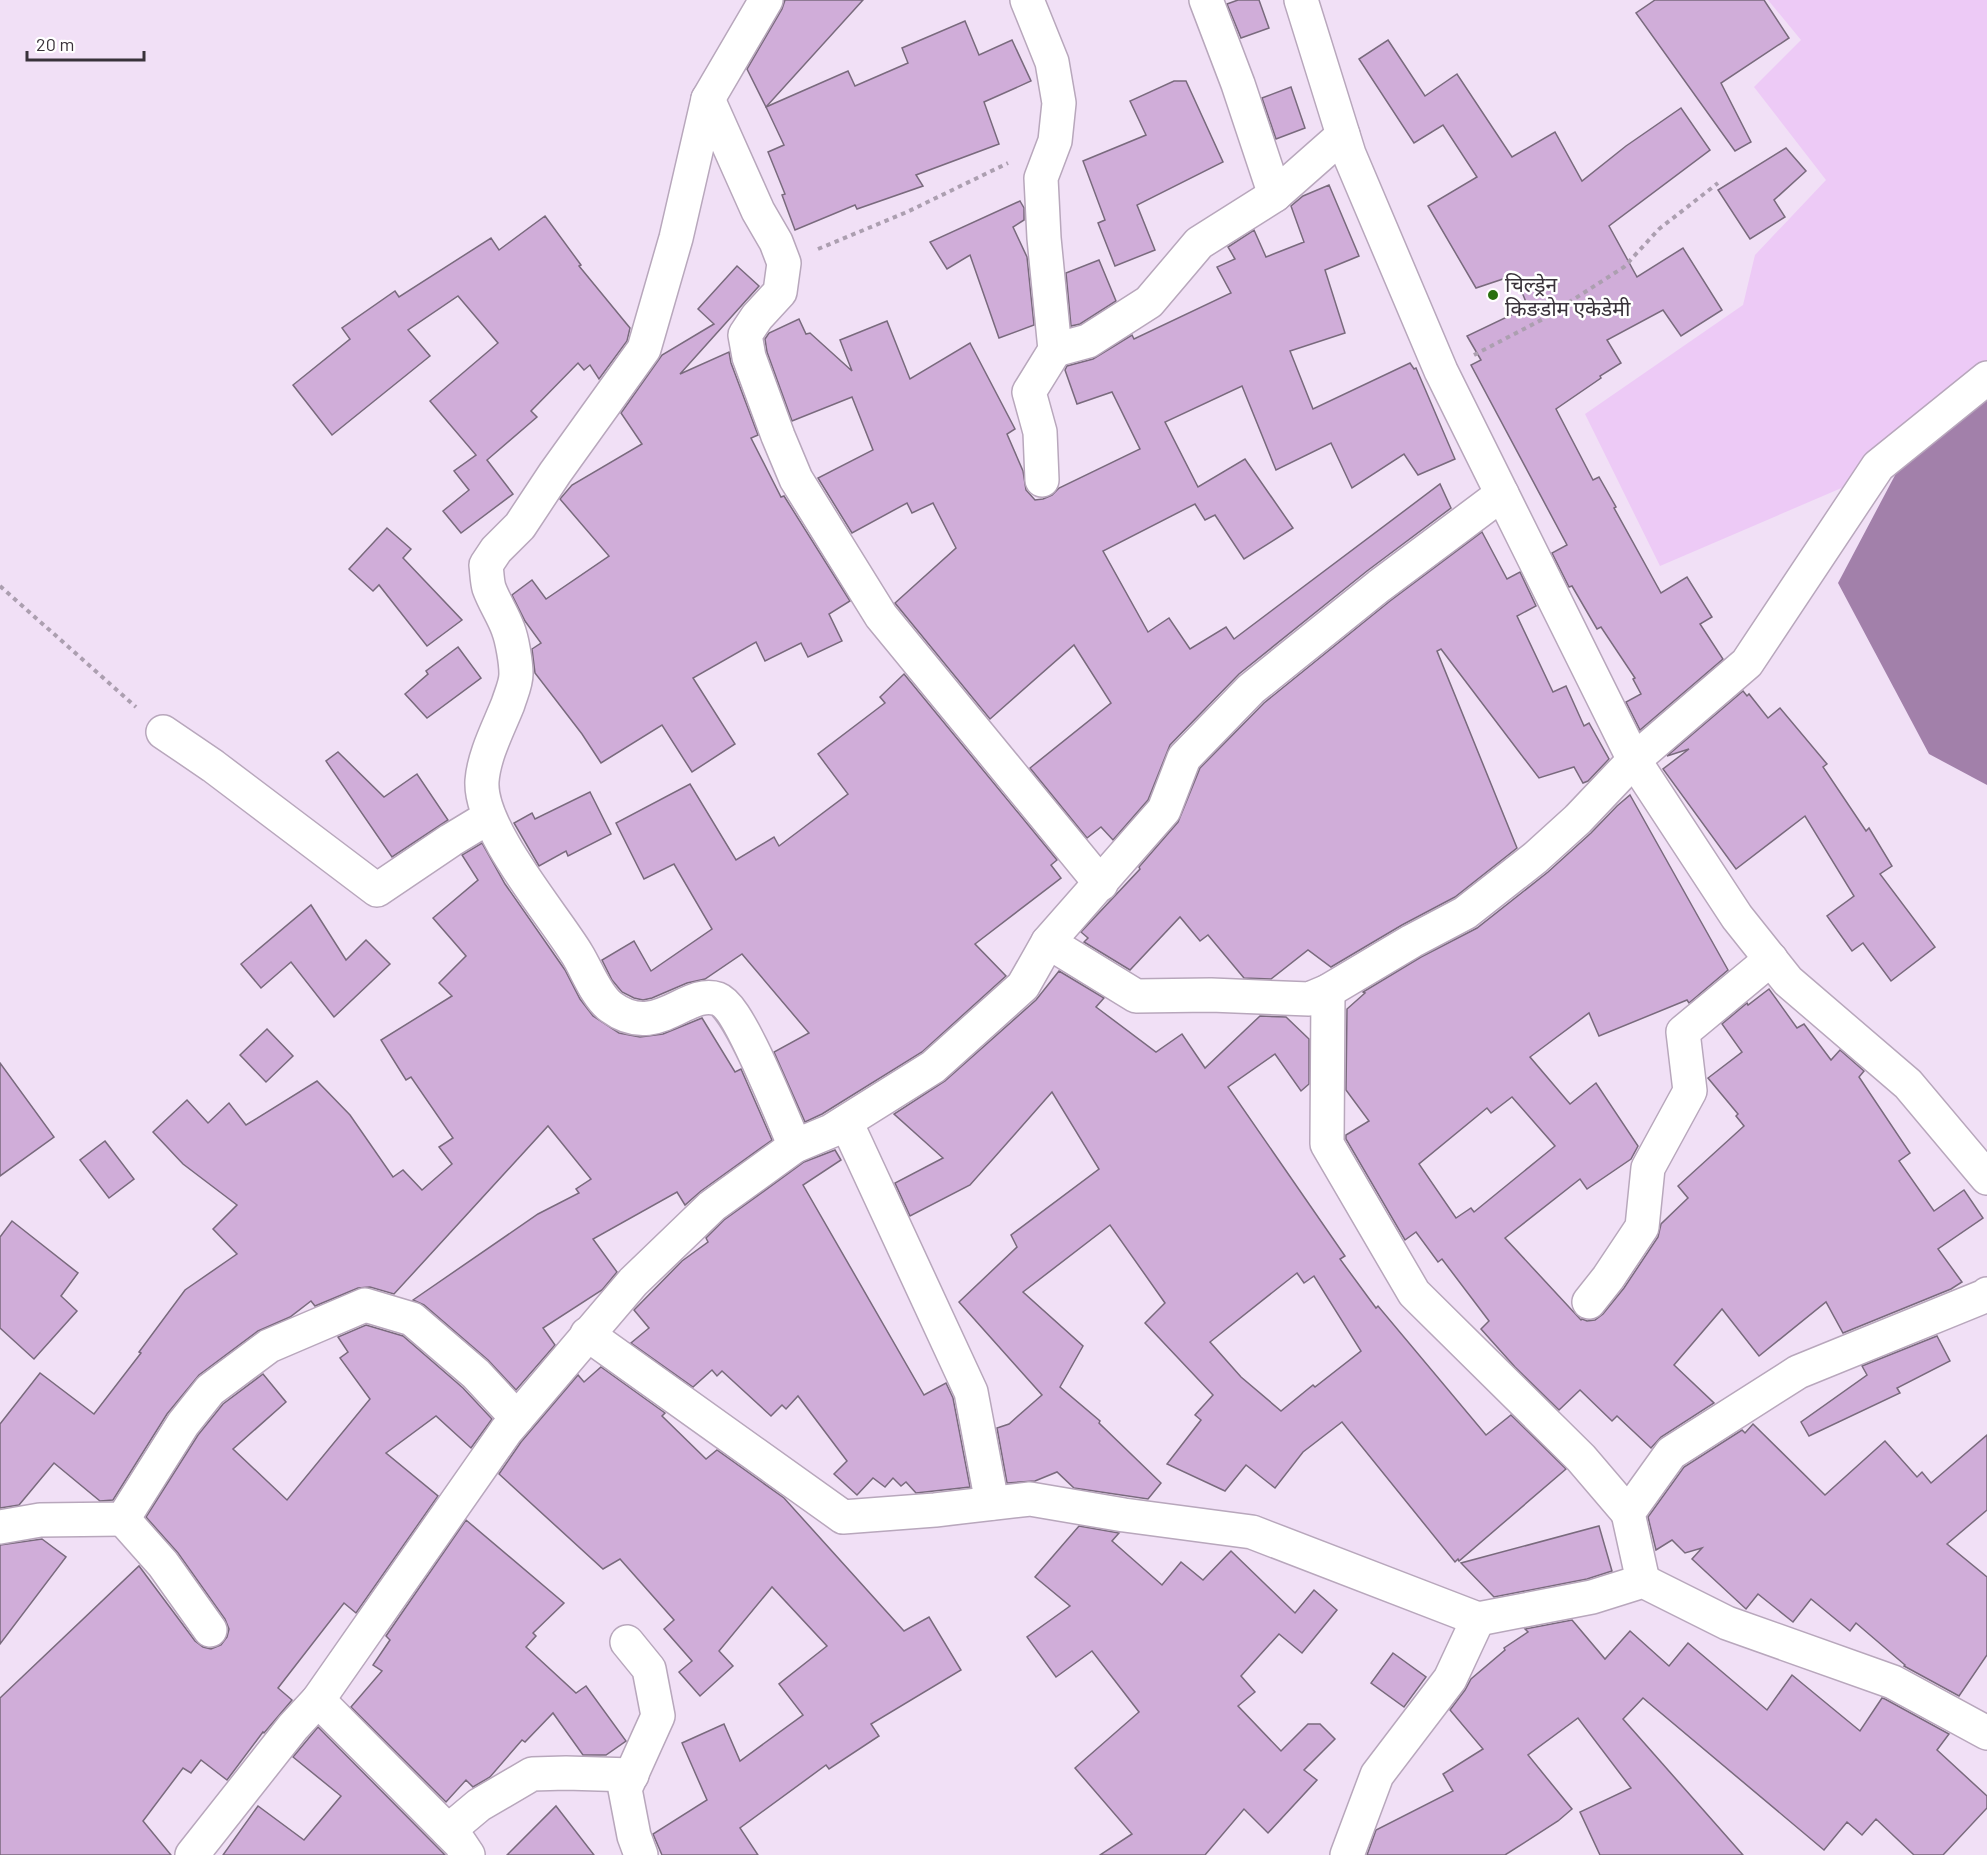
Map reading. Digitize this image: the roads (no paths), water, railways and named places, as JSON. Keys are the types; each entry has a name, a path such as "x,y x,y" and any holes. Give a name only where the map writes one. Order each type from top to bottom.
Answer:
{"street":[{"path":"766,0 708,99 676,238 644,349 520,526 496,550 486,566 489,587 509,630 516,673 513,689 485,768 482,783 489,817 526,880 610,1006 623,1014 640,1018 655,1018 706,998 718,999 725,1004 742,1028 795,1146"},
{"path":"1027,0 1052,62 1059,103 1055,141 1041,178 1044,238 1055,350 1029,392 1040,432 1042,480"},
{"path":"1206,0 1238,84 1275,195"},
{"path":"1301,0 1349,154 1441,371 1634,760 1737,917 1788,981 1908,1084 1987,1178"},
{"path":"708,99 784,263 780,292 757,317 746,335 753,366 796,479 880,616 1101,884"},
{"path":"1055,350 1088,341 1149,302 1198,243 1275,195 1343,135"},
{"path":"1048,942 1136,996 1211,995 1309,999 1328,991 1412,941 1465,913 1535,858 1578,819 1634,760 1747,663 1878,466 1987,378"},
{"path":"192,1855 293,1727 318,1700 517,1418 633,1282 712,1206 795,1146 831,1131 933,1067 1023,986 1048,942 1164,810 1184,758 1251,689 1379,586 1502,494"},
{"path":"163,732 213,766 377,890 450,840 489,817"},
{"path":"1589,1302 1642,1227 1648,1168 1690,1091 1683,1032 1771,959"},
{"path":"1328,991 1328,1144 1333,1154 1414,1293 1581,1458 1628,1512 1643,1581"},
{"path":"846,1122 971,1392 992,1503"},
{"path":"1628,1512 1671,1453 1798,1372 1987,1294"},
{"path":"123,1520 183,1424 210,1390 269,1346 365,1305 412,1319 476,1374 517,1418"},
{"path":"587,1334 843,1517 1030,1499 1252,1533 1478,1619 1592,1597 1643,1581 1727,1623 1893,1682 1987,1732"},
{"path":"0,1527 40,1520 123,1520 163,1564 210,1630"},
{"path":"1347,1855 1377,1775 1450,1678 1478,1619"},
{"path":"627,1642 649,1669 658,1716 625,1789 634,1836 641,1855"},
{"path":"318,1700 458,1843 479,1805 532,1774 632,1775"}],"place":[{"name":"चिल्ड्रेन किङडोम एकेडेमी","path":"1493,295"}]}
